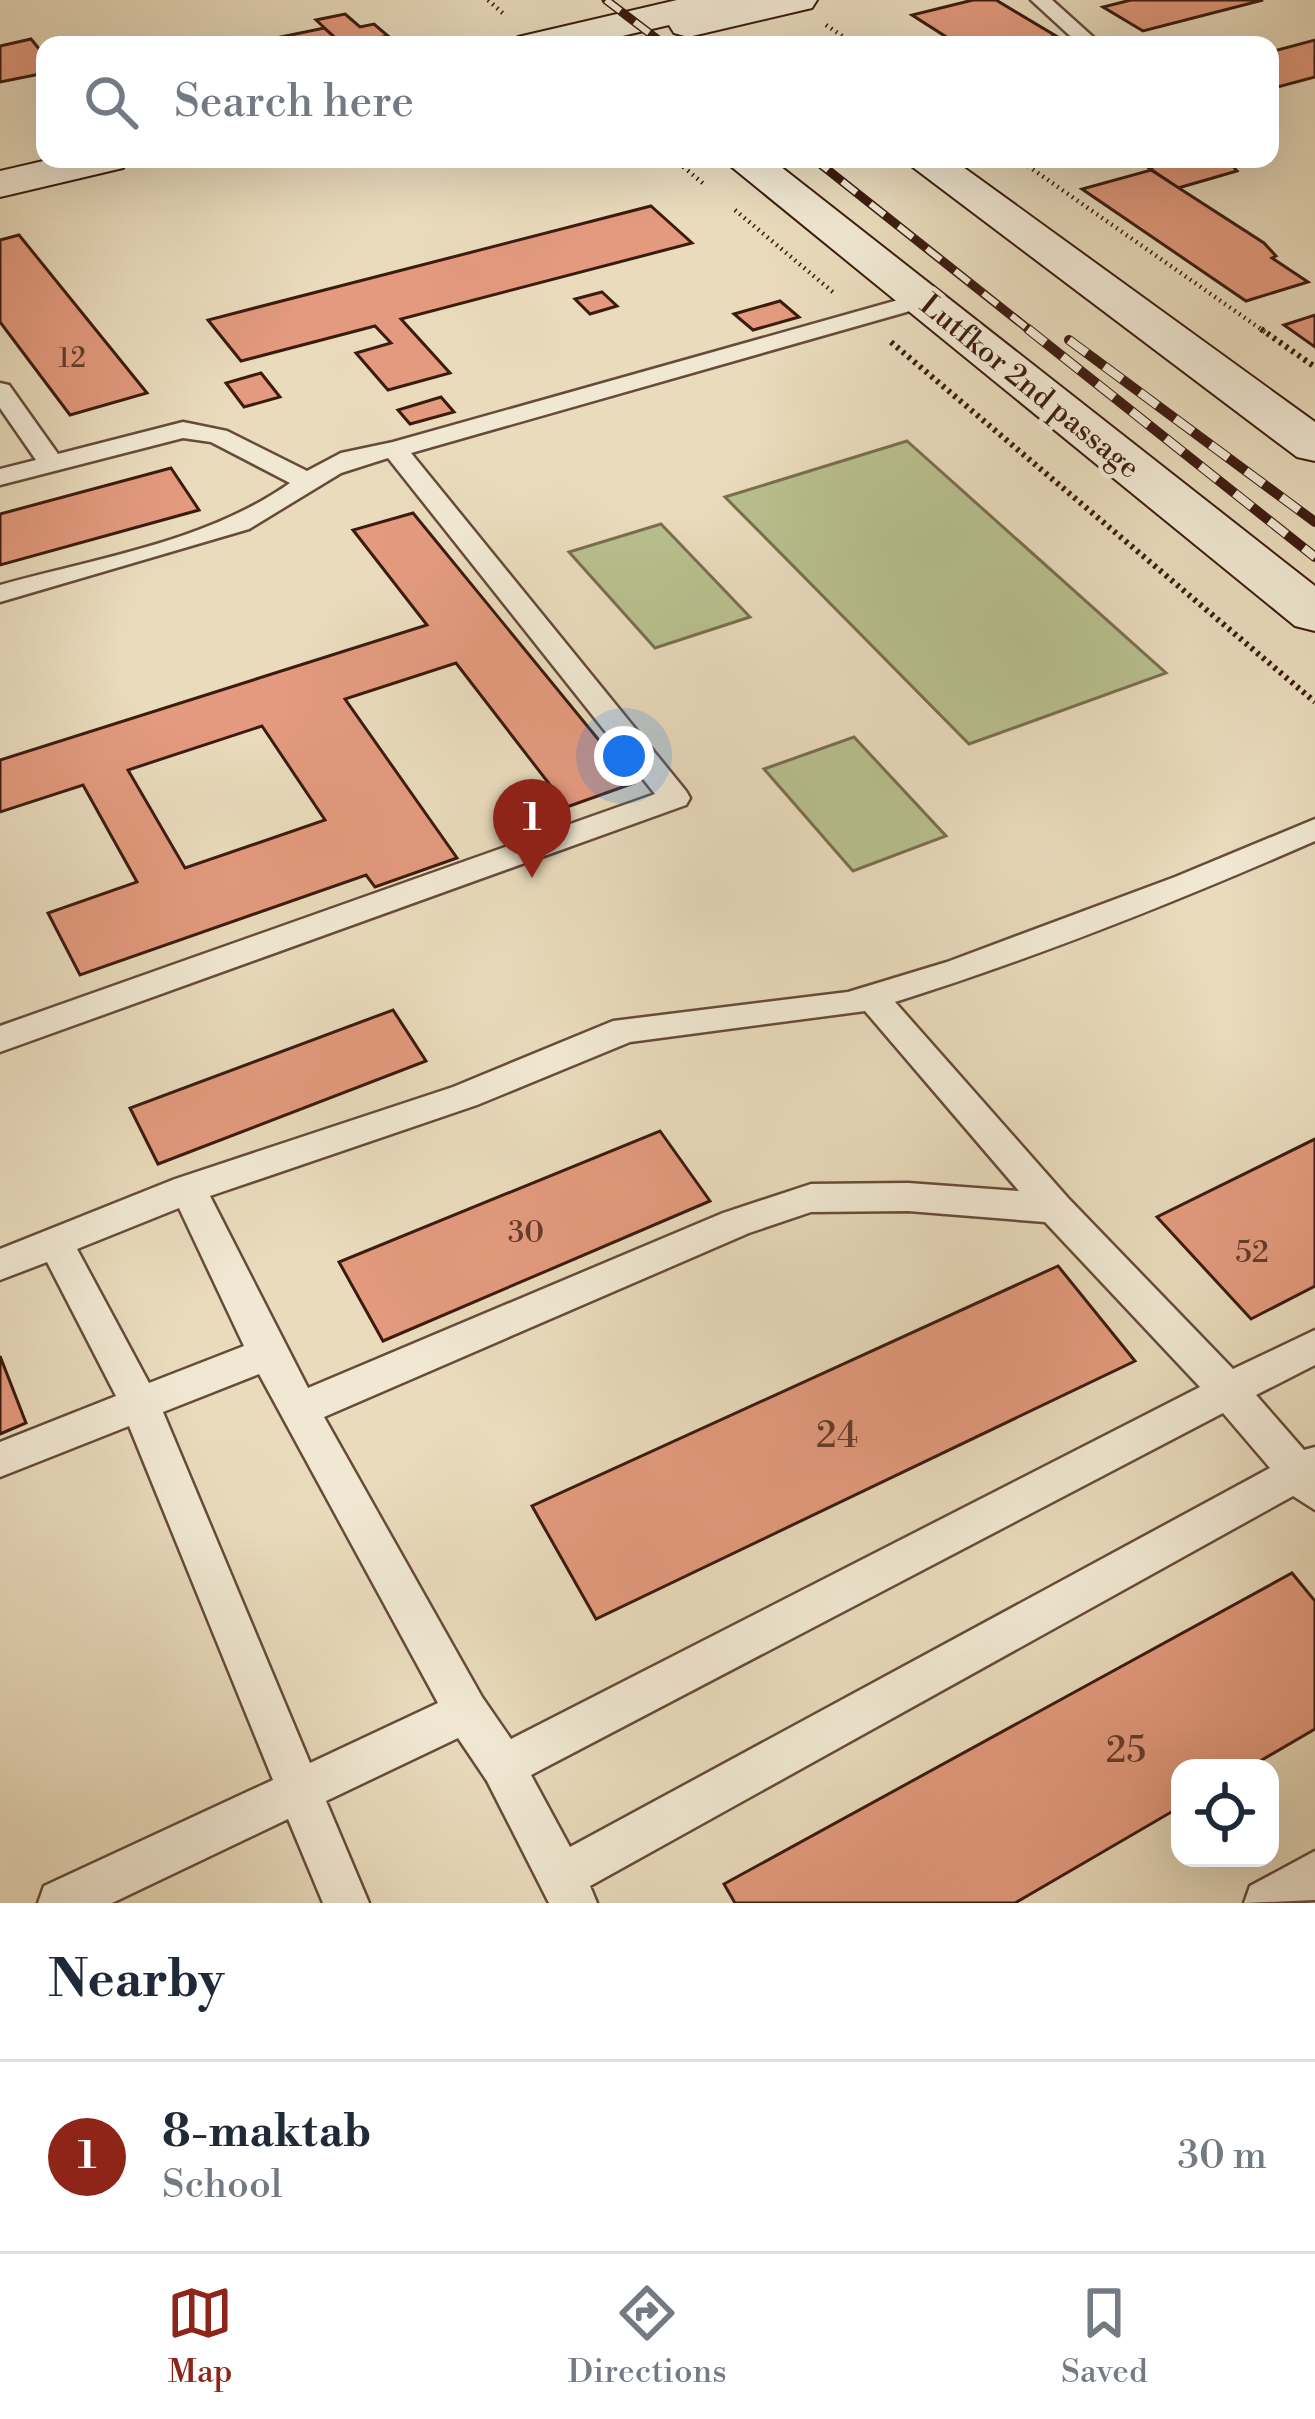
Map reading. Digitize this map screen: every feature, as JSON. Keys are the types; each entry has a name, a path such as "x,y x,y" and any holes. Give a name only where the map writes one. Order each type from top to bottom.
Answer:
{"main road":[{"path":"547,0 592,36"},
{"path":"618,36 721,4 798,0"},
{"path":"721,4 762,36"},
{"path":"0,166 36,158"},
{"path":"0,184 69,168"},
{"path":"936,168 1315,446"},
{"name":"Lutfkor 2nd passage","path":"726,183 922,300 1315,614"},
{"path":"1259,570 1315,568"}],"lane":[{"path":"1041,0 1082,36"},
{"path":"0,594 236,525 266,512 363,450 395,450 922,300"},
{"path":"0,390 51,463"},
{"path":"0,477 154,435 197,430 310,483"},
{"path":"0,1039 675,798 395,450"},
{"path":"0,1265 188,1189 465,1096 626,1030 848,1004 980,962 1186,885 1315,829"},
{"path":"188,1189 268,1353 466,1712 503,1766 567,1890 1309,1476 1055,1208 870,995"},
{"path":"299,1410 736,1222 811,1198 908,1196 1055,1208"},
{"path":"55,1242 140,1402 346,1903"},
{"path":"503,1766 1315,1346"},
{"path":"0,1460 268,1353"},
{"path":"61,1903 466,1712"},
{"path":"1267,1903 1315,1874"}],"path":[{"path":"694,168 726,183 861,316 1315,702"},
{"path":"1031,168 1315,367"}],"green space":[{"path":"907,441 1166,673 969,744 725,497"},
{"path":"661,524 750,617 655,648 569,552"},
{"path":"854,737 946,836 853,871 764,769"}],"building":[{"path":"973,0 996,0 1056,36 945,36 912,15"},
{"path":"1131,0 1263,0 1143,31 1103,7"},
{"path":"345,14 360,27 374,24 388,36 333,36 316,20"},
{"path":"324,28 333,36 286,36"},
{"path":"31,39 36,45 36,75 0,82 0,46"},
{"path":"1315,40 1315,77 1279,87 1279,50"},
{"path":"1149,168 1237,171 1178,188"},
{"path":"1151,170 1264,243 1276,256 1272,258 1308,282 1246,301 1082,189"},
{"path":"651,206 692,243 401,319 450,373 388,390 356,353 391,343 375,326 241,361 208,320"},
{"path":"19,235 147,393 70,415 0,322 0,240"},
{"path":"602,292 617,306 590,314 575,299"},
{"path":"780,301 799,317 753,330 734,314"},
{"path":"1315,315 1315,347 1284,325"},
{"path":"261,373 280,397 244,407 226,383"},
{"path":"441,397 454,412 410,424 398,410"},
{"path":"171,468 199,510 0,565 0,514"},
{"path":"413,513 634,783 567,807 456,663 345,699 457,858 375,887 366,875 80,975 48,913 137,882 83,785 0,812 0,760 427,625 353,530","holes":["262,726 325,820 185,868 128,770"]},
{"path":"393,1010 426,1061 158,1164 130,1108"},
{"path":"660,1131 710,1201 383,1341 339,1262"},
{"path":"1315,1139 1315,1286 1251,1319 1157,1217"},
{"path":"1058,1266 1135,1361 596,1619 532,1506"},
{"path":"0,1356 26,1423 0,1434"},
{"path":"1292,1573 1315,1601 1315,1729 1263,1759 1171,1759 1171,1812 1015,1903 735,1903 724,1884"}],"railway":[{"path":"606,0 653,36"},
{"path":"825,168 1032,332"},
{"path":"1028,329 1315,557"},
{"path":"1069,340 1315,522"}],"place":[{"name":"8-maktab","path":"532,878"}]}
